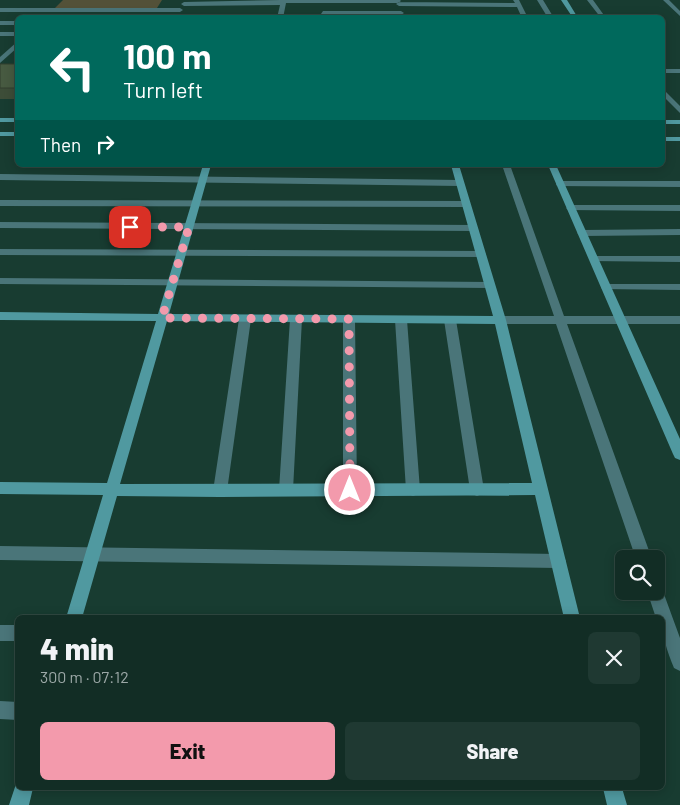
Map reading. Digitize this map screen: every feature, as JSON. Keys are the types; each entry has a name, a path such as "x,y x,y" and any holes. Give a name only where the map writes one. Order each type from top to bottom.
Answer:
{"street":[{"path":"324,0 323,15 401,15 399,2"},
{"path":"178,15 185,2 324,0 517,2 524,15"},
{"path":"540,0 549,15"},
{"path":"564,0 574,15"},
{"path":"590,0 602,15"},
{"path":"666,0 680,14"},
{"path":"281,15 283,1"},
{"path":"0,10 51,7 180,10"},
{"path":"44,15 51,7"},
{"path":"0,23 15,23"},
{"path":"0,34 15,34"},
{"path":"0,49 14,49"},
{"path":"0,61 14,49"},
{"path":"665,71 680,71"},
{"path":"665,94 680,111"},
{"path":"0,120 15,120"},
{"path":"665,122 680,122"},
{"path":"0,134 15,134"},
{"path":"665,139 680,139"},
{"path":"75,615 206,167"},
{"path":"456,167 500,320 571,615"},
{"path":"507,167 641,550"},
{"path":"553,167 680,454"},
{"path":"0,177 460,183"},
{"path":"560,184 680,184"},
{"path":"0,203 196,205 466,204"},
{"path":"571,208 680,208"},
{"path":"0,226 473,228"},
{"path":"582,233 680,232"},
{"path":"0,252 481,254"},
{"path":"594,259 680,259"},
{"path":"0,281 490,285"},
{"path":"606,287 680,287"},
{"path":"0,316 561,321 680,320"},
{"path":"220,491 245,318"},
{"path":"286,490 296,319"},
{"path":"349,319 350,490"},
{"path":"402,320 413,490"},
{"path":"450,320 477,490"},
{"path":"0,488 113,488 220,491 542,489"},
{"path":"0,553 558,561"},
{"path":"658,600 663,615"},
{"path":"665,619 680,662"},
{"path":"0,633 15,633"},
{"path":"0,710 15,711"},
{"path":"19,805 23,790"},
{"path":"613,790 617,805"}],"shaded area":[{"path":"63,0 162,0 157,8 55,8"}],"building":[{"path":"0,64 15,64 15,88 0,88"}],"route":[{"path":"130,227 189,227 162,318 349,319 350,490"}]}
